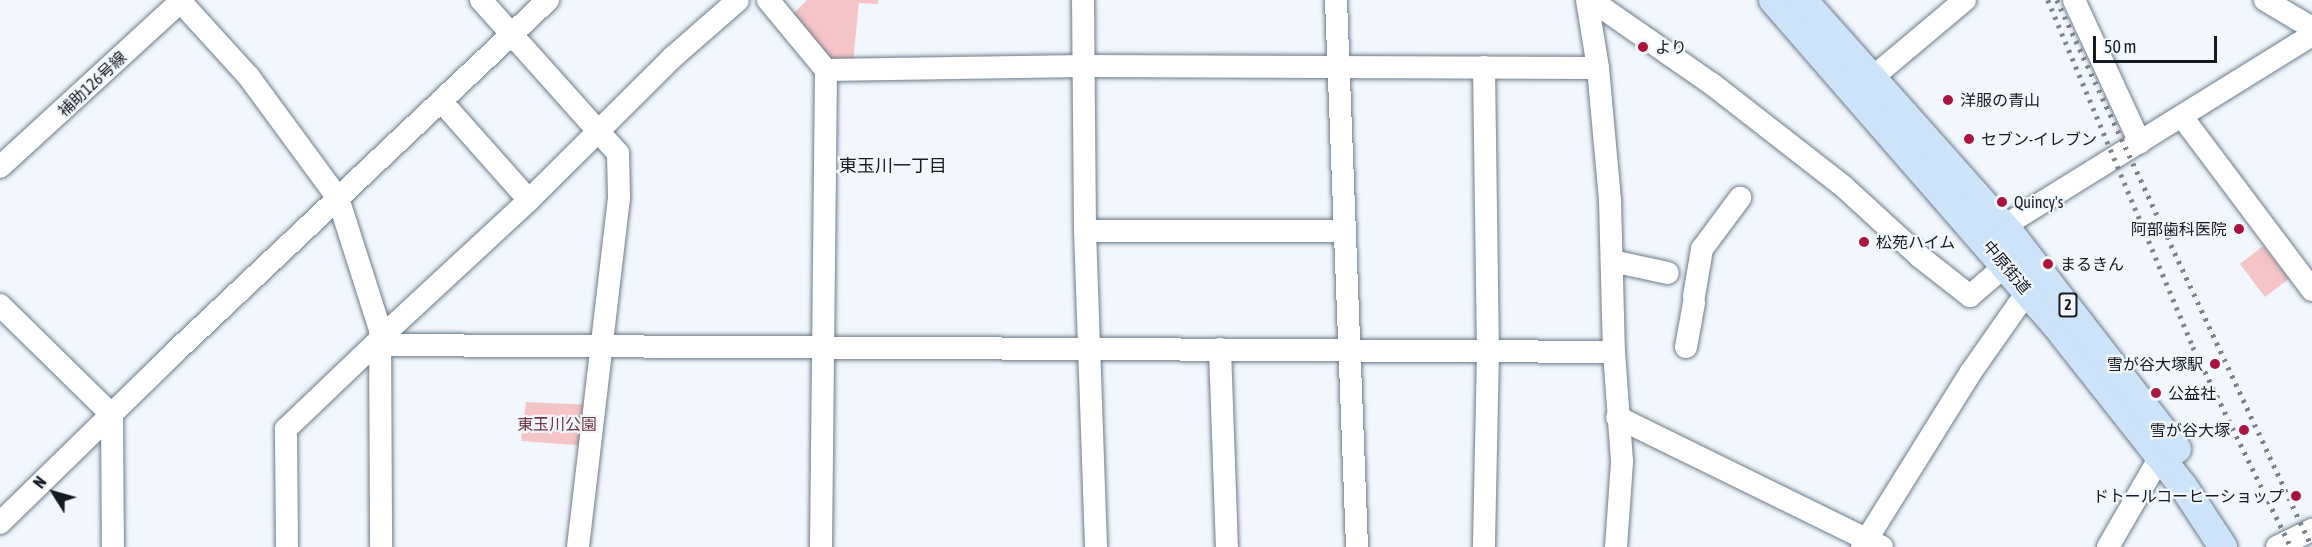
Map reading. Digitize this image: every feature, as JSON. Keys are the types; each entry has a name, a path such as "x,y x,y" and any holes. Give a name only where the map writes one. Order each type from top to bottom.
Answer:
{"main road":[{"name":"中原街道","path":"1773,0 1864,85 2004,226 2038,286 2223,547"},
{"name":"中原街道","path":"1803,0 1864,85 2006,265 2038,286 2208,491 2244,547"}],"street":[{"path":"181,0 249,77 338,198 380,330 381,547"},
{"name":"補助126号線","path":"0,167 181,0"},
{"path":"481,0 618,153 621,173 599,345 578,547"},
{"path":"0,523 548,0"},
{"path":"379,344 392,327 529,200 672,57 738,0"},
{"path":"768,0 826,70 821,547"},
{"path":"1083,0 1085,231 1096,547"},
{"path":"1336,0 1357,547"},
{"path":"1589,0 1598,68 1612,261 1617,417 1622,462 1616,547"},
{"path":"1589,0 1712,84 1844,186 1919,256 1970,296 2006,265"},
{"path":"1864,85 1965,0"},
{"path":"2074,0 2140,143"},
{"path":"2265,0 2312,28"},
{"path":"2004,226 2183,118 2312,35"},
{"path":"826,70 1337,65 1598,68"},
{"path":"1484,67 1488,352 1484,547"},
{"path":"441,101 529,200"},
{"path":"2183,118 2312,290"},
{"path":"1686,347 1702,249 1740,198"},
{"path":"1085,231 1344,231"},
{"path":"1612,261 1668,273"},
{"path":"1617,417 1870,544 1971,372 2038,286"},
{"path":"0,305 112,416 112,547"},
{"path":"287,547 286,429 368,349 379,344 1614,352"},
{"path":"1220,349 1227,547"},
{"path":"2108,547 2160,457"},
{"path":"2277,547 2312,530"}],"green space":[{"path":"807,0 878,0 878,4 859,3 853,62 827,62 789,18"},
{"path":"2263,246 2289,279 2265,297 2240,264"},
{"name":"東玉川公園","path":"526,402 593,405 589,446 521,441"}],"railway":[{"path":"2048,0 2193,347 2291,547"},
{"path":"2057,0 2312,547"}],"place":[{"name":"より","path":"1643,47"},
{"name":"洋服の青山","path":"1948,100"},
{"name":"セブン-イレブン","path":"1969,139"},
{"name":"Quincy's","path":"2002,202"},
{"name":"阿部歯科医院","path":"2239,229"},
{"name":"松苑ハイム","path":"1864,242"},
{"name":"まるきん","path":"2048,264"},
{"name":"雪が谷大塚駅","path":"2215,364"},
{"name":"公益社","path":"2156,393"},
{"name":"雪が谷大塚","path":"2244,430"},
{"name":"ドトールコーヒーショップ","path":"2296,496"}],"district":[{"name":"東玉川一丁目","path":"893,166"}]}
